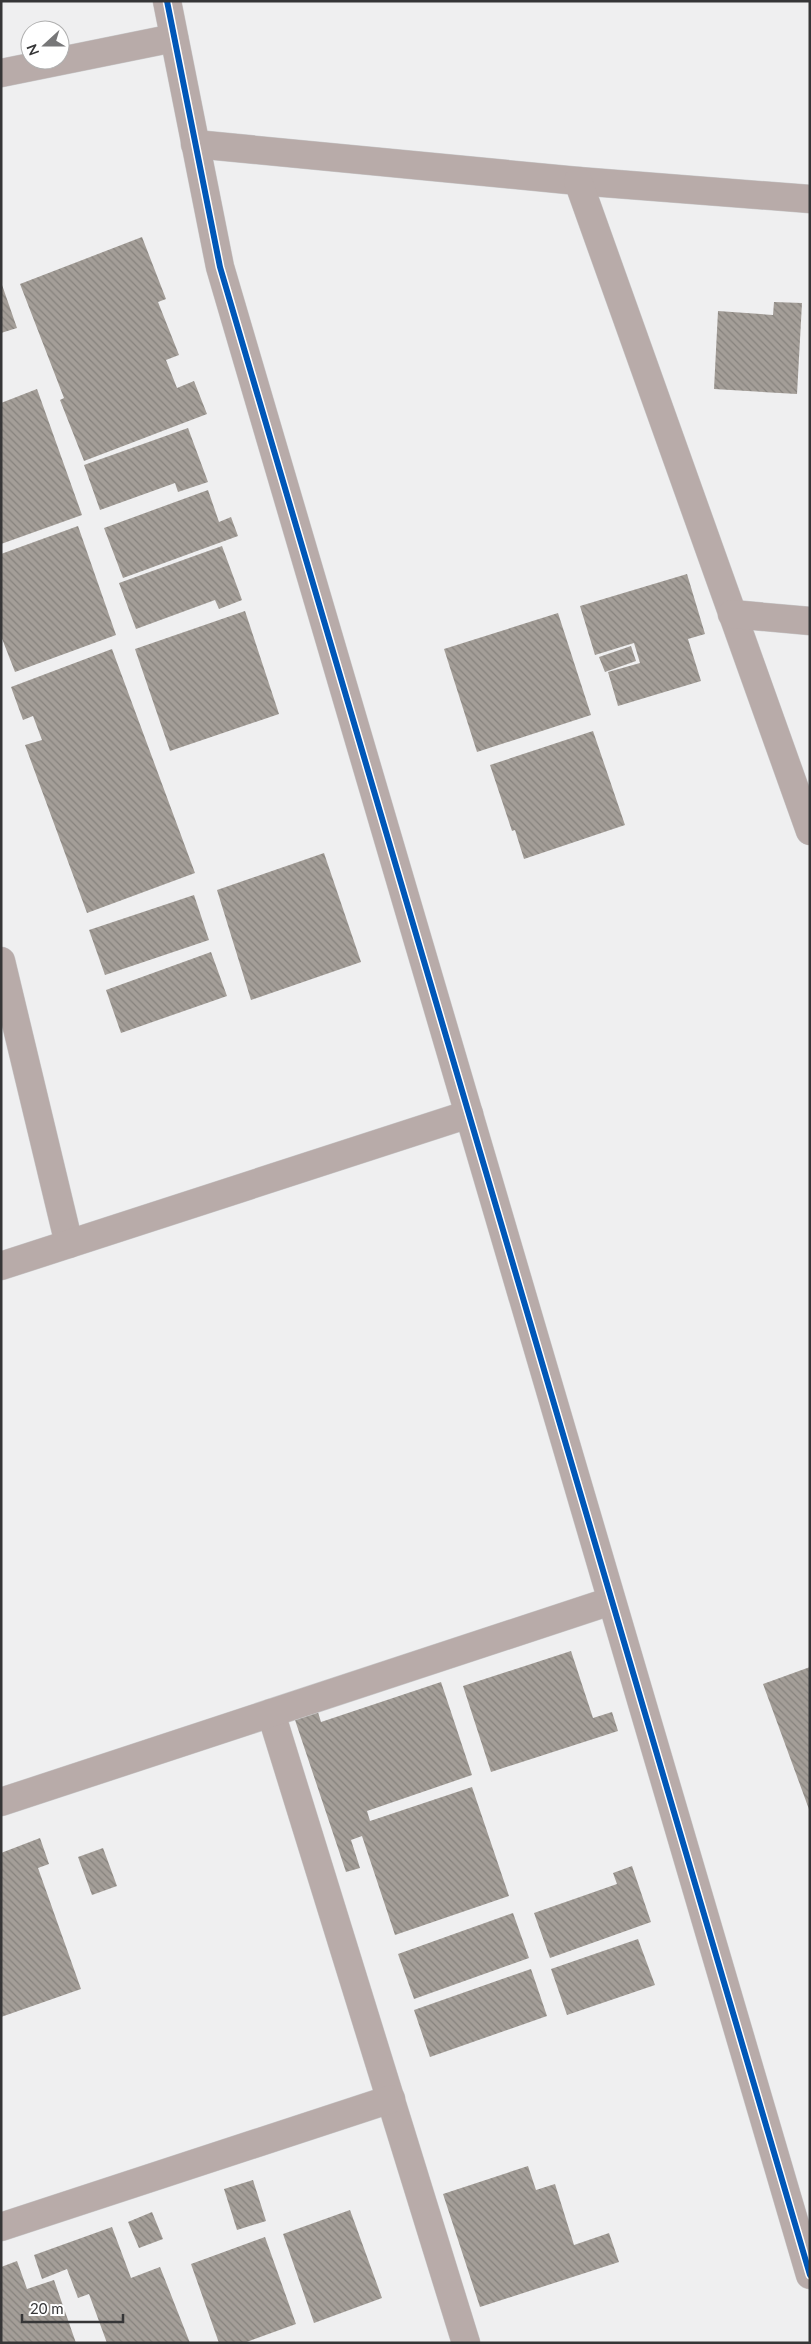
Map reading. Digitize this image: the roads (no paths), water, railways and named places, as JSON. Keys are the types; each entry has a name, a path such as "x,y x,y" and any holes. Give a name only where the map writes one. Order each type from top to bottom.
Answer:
{"street":[{"path":"167,1 220,266 810,2276"},
{"path":"1,73 174,38"},
{"path":"195,144 578,181 810,199"},
{"path":"578,181 810,831"},
{"path":"732,614 810,621"},
{"path":"1,961 69,1244"},
{"path":"1,1266 469,1114"},
{"path":"1,1802 611,1601"},
{"path":"271,1713 466,2343"},
{"path":"1,2227 390,2099"}]}
